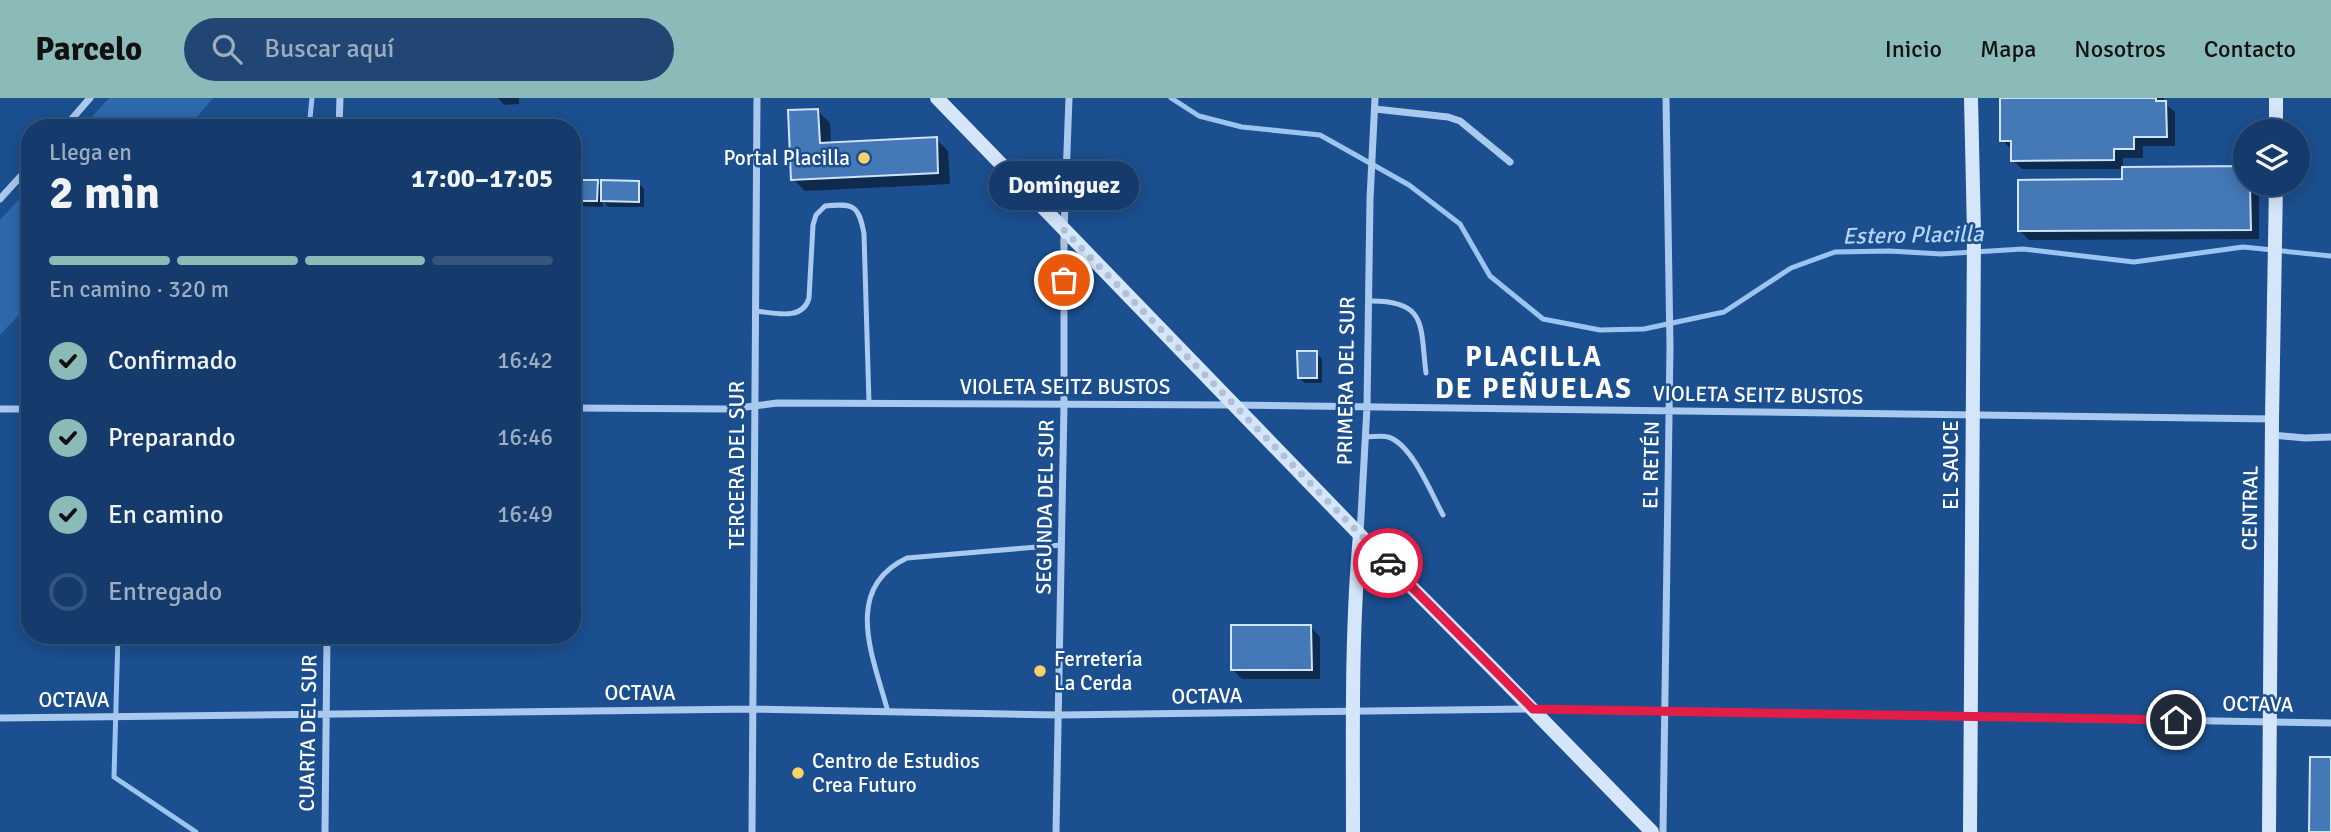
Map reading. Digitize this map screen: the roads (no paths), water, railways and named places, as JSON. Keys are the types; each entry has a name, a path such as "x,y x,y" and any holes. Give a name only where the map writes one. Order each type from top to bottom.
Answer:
{"street":[{"path":"72,119 90,98"},
{"path":"340,98 340,119"},
{"name":"TERCERA DEL SUR","path":"752,832 757,98"},
{"path":"937,98 1652,832"},
{"name":"SEGUNDA DEL SUR","path":"1056,832 1064,405 1064,230 1069,98"},
{"name":"PRIMERA DEL SUR","path":"1353,832 1356,570 1366,437 1370,199 1375,98"},
{"name":"EL RETÉN","path":"1663,832 1670,347 1666,98"},
{"name":"EL SAUCE","path":"1970,832 1974,233 1971,98"},
{"path":"2276,98 2276,119"},
{"path":"1375,109 1448,117 1460,121 1510,162"},
{"path":"0,200 21,176"},
{"name":"CENTRAL","path":"2269,832 2276,196"},
{"name":"VIOLETA SEITZ BUSTOS","path":"581,408 730,408 777,403 1234,405 2272,419"},
{"path":"0,409 21,409"},
{"path":"2272,435 2331,437"},
{"name":"CUARTA DEL SUR","path":"325,832 327,644"},
{"name":"OCTAVA","path":"0,718 753,709 1059,715 1533,709 2331,723"}],"lane":[{"path":"756,311 780,314 801,312 807,306 809,298 813,225 816,215 825,206 850,205 858,209 864,233 869,403"},
{"path":"1369,301 1382,300 1407,306 1414,312 1419,320 1426,373"},
{"path":"1366,437 1387,436 1399,442 1412,458 1443,514"},
{"path":"888,712 867,634 872,590 891,565 907,558 1061,545"}],"waterway":[{"path":"310,119 312,98"},
{"name":"Estero Placilla","path":"1171,98 1199,116 1242,127 1320,135 1409,185 1460,224 1490,276 1543,319 1600,330 1644,329 1724,312 1791,268 1835,252 1941,254 2023,249 2134,262 2243,247 2331,256"},
{"path":"118,644 114,777 196,832"}],"place":[{"name":"Portal Placilla","path":"864,158"},
{"name":"Domínguez","path":"1064,280"},
{"name":"Ferretería La Cerda","path":"1040,671"},
{"name":"Centro de Estudios Crea Futuro","path":"798,773"}],"district":[{"name":"PLACILLA DE PEÑUELAS","path":"1534,373"}]}
